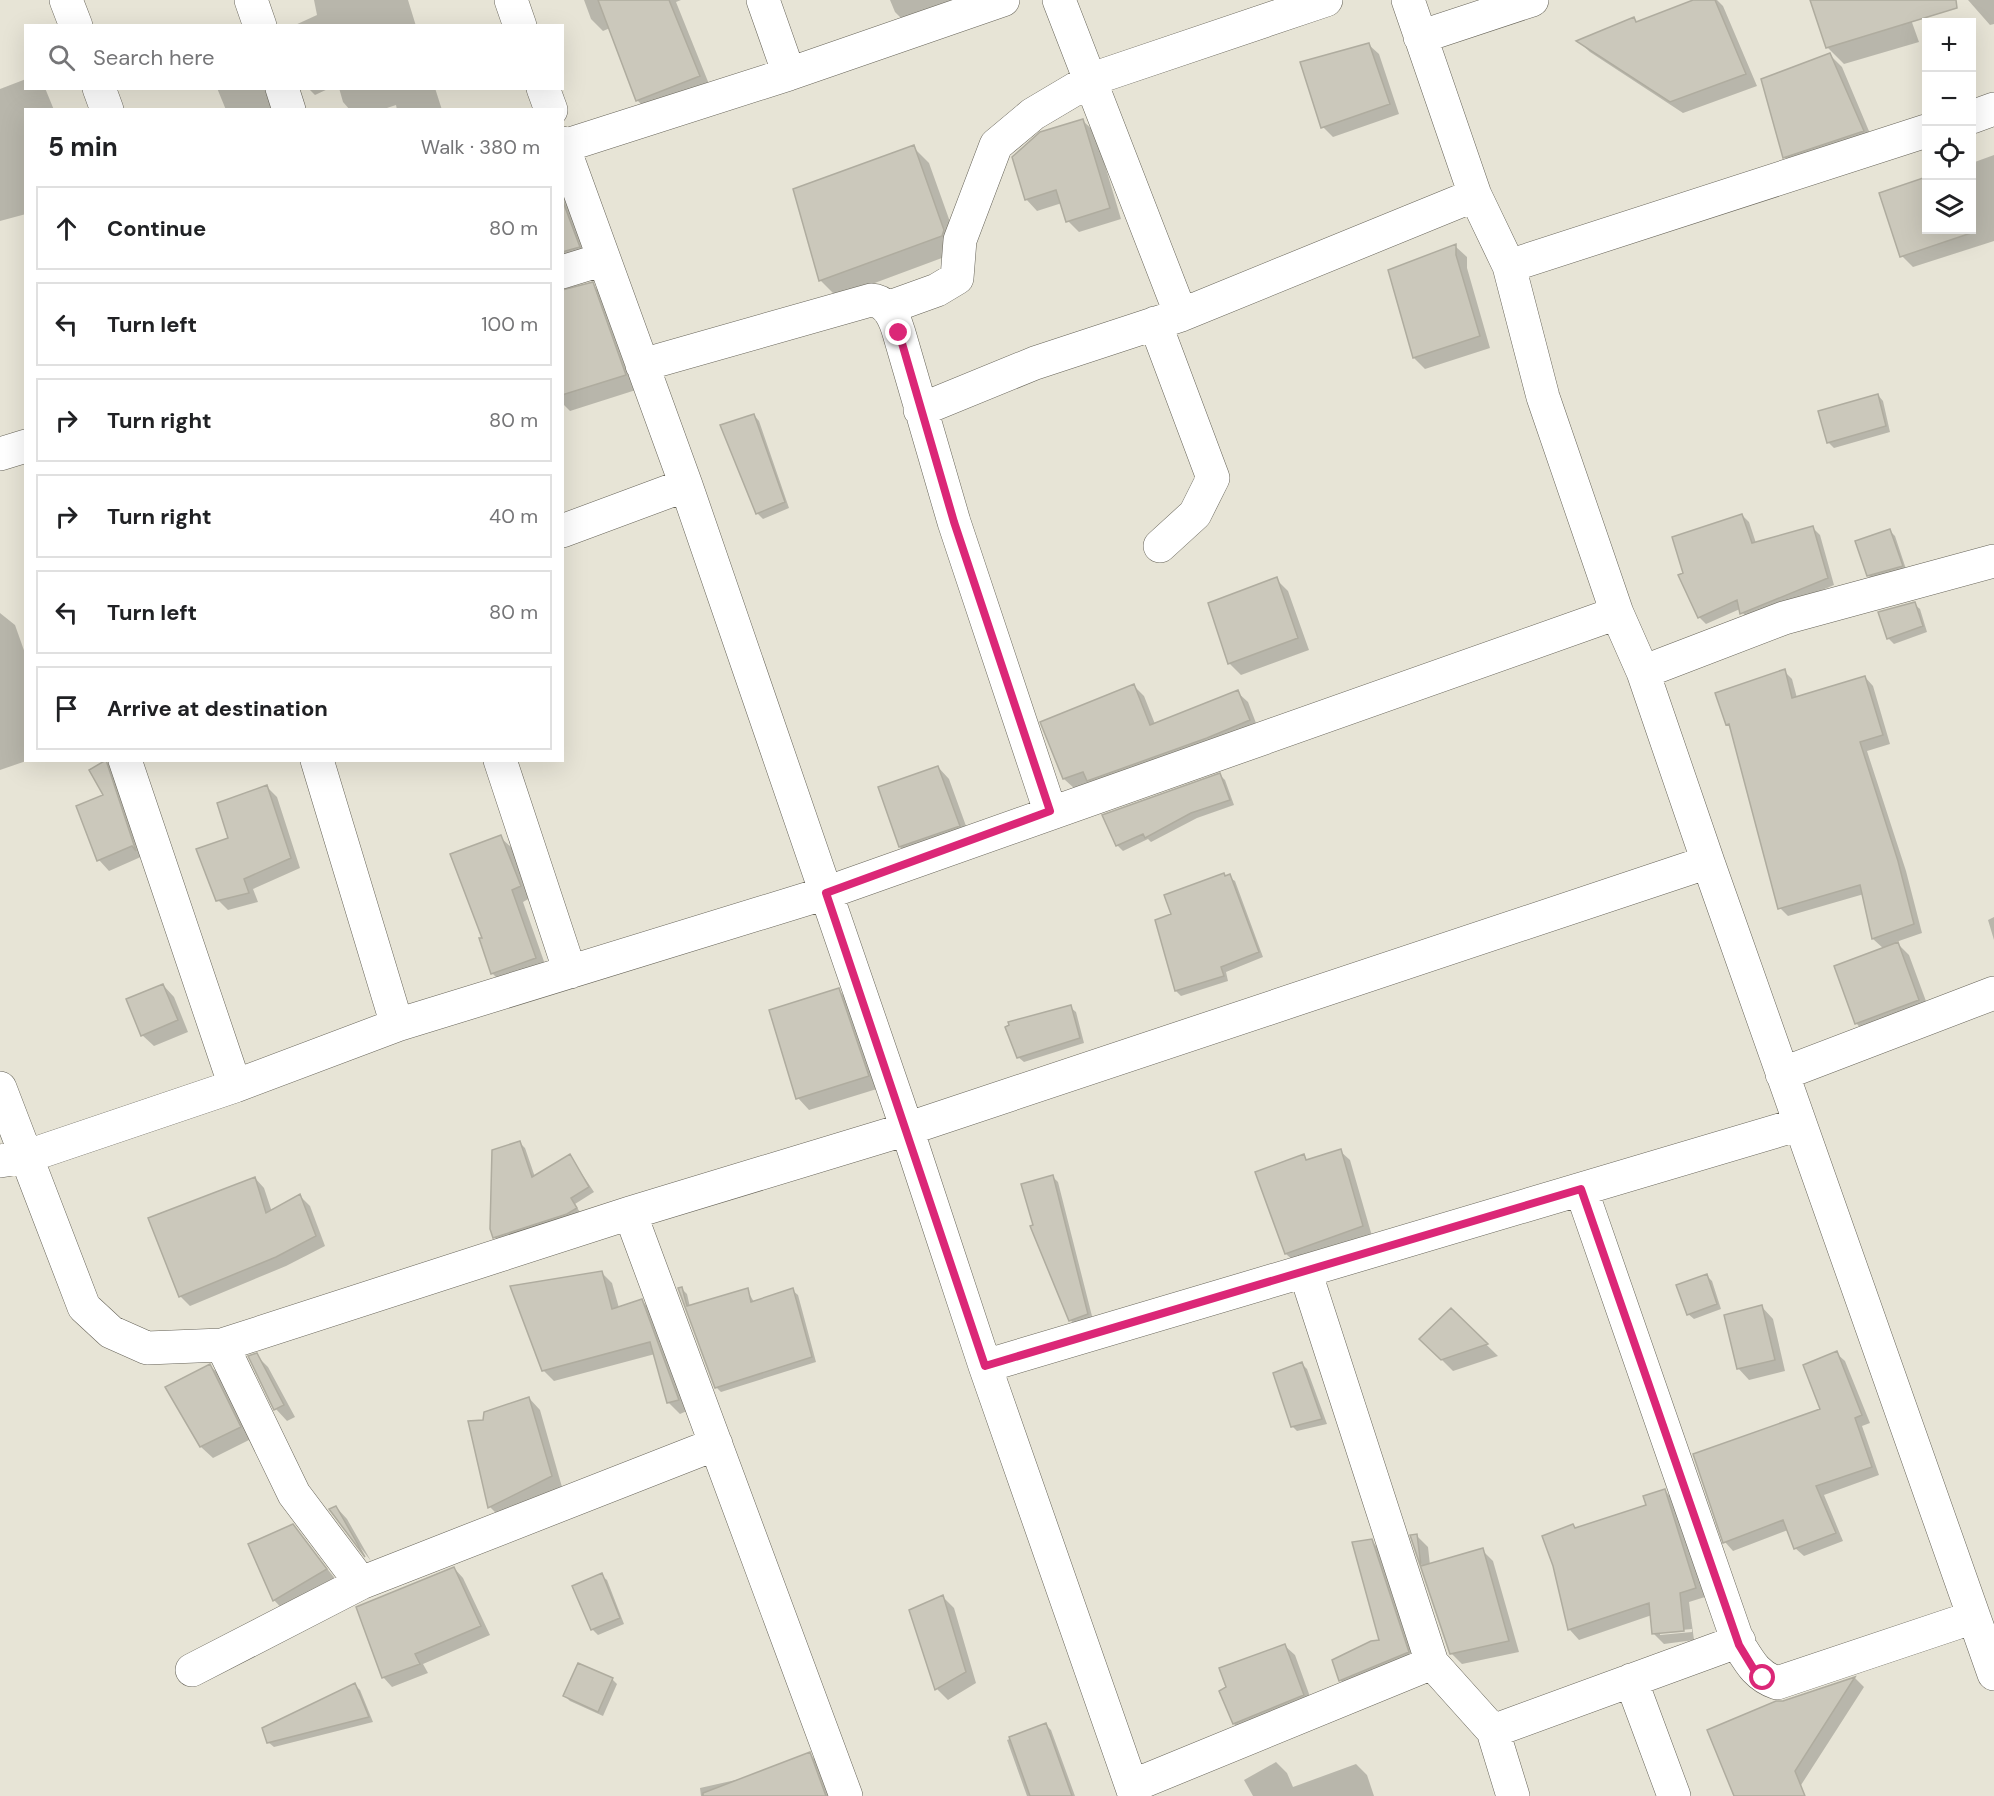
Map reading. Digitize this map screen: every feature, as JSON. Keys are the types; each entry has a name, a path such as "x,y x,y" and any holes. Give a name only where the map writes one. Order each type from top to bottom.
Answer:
{"street":[{"path":"66,0 75,24"},
{"path":"251,0 259,24"},
{"path":"511,0 519,24"},
{"path":"763,0 789,74"},
{"path":"564,145 789,74 1003,0"},
{"path":"1059,0 1092,79 1168,319 1213,478 1195,514 1160,546"},
{"path":"887,308 938,290 957,278 960,240 996,145 1034,114 1092,79 1326,0"},
{"path":"1408,0 1475,195 1509,266 1544,397 1617,612 1643,672 1707,862 1994,1674"},
{"path":"1420,37 1532,0"},
{"path":"100,90 106,108"},
{"path":"283,90 288,108"},
{"path":"544,90 549,108"},
{"path":"1976,115 1994,109"},
{"path":"1509,266 1922,132"},
{"path":"564,148 686,485 907,1129 985,1366 1133,1791 1432,1663"},
{"path":"920,410 1035,363 1168,319 1475,195"},
{"path":"564,271 604,259"},
{"path":"642,365 872,300 879,300 887,308 899,333 954,522 1050,811"},
{"path":"0,454 24,447"},
{"path":"564,530 686,485"},
{"path":"1643,672 1784,618 1994,561"},
{"path":"12,1159 235,1086 397,1025 826,893 1050,811 1617,612"},
{"path":"126,762 235,1086"},
{"path":"319,762 397,1025"},
{"path":"501,762 570,972"},
{"path":"0,1088 12,1159 84,1307 111,1332 147,1348 222,1345 630,1213 907,1129 1707,862"},
{"path":"1782,1074 1994,993"},
{"path":"985,1366 1800,1124"},
{"path":"1581,1189 1739,1641 1753,1668 1763,1678 1777,1683 1974,1617"},
{"path":"630,1213 846,1796"},
{"path":"1305,1271 1432,1663 1493,1731 1513,1796"},
{"path":"222,1345 294,1494 362,1583"},
{"path":"192,1670 362,1583 716,1444"},
{"path":"1493,1731 1739,1641"},
{"path":"1631,1680 1674,1796"}],"building":[{"path":"598,0 669,0 700,76 636,101"},
{"path":"1693,0 1715,0 1746,74 1670,102 1576,41 1634,17 1636,22"},
{"path":"1810,0 1956,0 1957,8 1826,48"},
{"path":"1369,43 1390,104 1321,128 1300,62"},
{"path":"1830,53 1864,131 1783,158 1761,79"},
{"path":"1083,119 1110,208 1066,222 1056,190 1025,200 1012,157 1040,132"},
{"path":"914,145 944,230 942,236 819,281 793,189"},
{"path":"1922,178 1922,234 1968,234 1900,257 1879,193"},
{"path":"564,204 580,247 564,251"},
{"path":"1456,244 1456,255 1480,336 1413,358 1388,270"},
{"path":"593,282 626,375 564,394 564,289"},
{"path":"1878,394 1886,426 1827,443 1818,411"},
{"path":"754,414 785,502 756,514 720,425"},
{"path":"1742,514 1752,543 1813,526 1828,578 1740,614 1737,600 1698,618 1678,575 1683,573 1672,537"},
{"path":"1890,529 1903,566 1867,576 1855,541"},
{"path":"1277,577 1298,638 1228,664 1208,603"},
{"path":"1915,602 1923,626 1887,639 1878,612"},
{"path":"1785,669 1792,698 1865,676 1883,735 1860,742 1898,861 1914,924 1872,939 1860,885 1778,909 1729,724 1726,725 1715,693"},
{"path":"1134,684 1150,725 1238,690 1250,720 1087,781 1083,772 1063,779 1040,722"},
{"path":"107,762 136,851 132,846 97,861 76,806 103,795 89,770"},
{"path":"938,766 960,826 899,847 878,787"},
{"path":"1220,773 1230,800 1191,813 1145,838 1143,834 1116,846 1102,815"},
{"path":"267,785 291,858 244,879 249,893 216,901 196,849 228,838 217,803"},
{"path":"501,835 521,886 512,890 536,958 491,974 479,938 482,938 450,854"},
{"path":"1224,873 1225,876 1230,874 1259,952 1221,967 1224,976 1175,991 1155,920 1171,914 1164,895"},
{"path":"1898,942 1919,1000 1855,1024 1834,966"},
{"path":"163,984 178,1020 141,1036 126,999"},
{"path":"839,988 869,1076 796,1099 769,1010"},
{"path":"1071,1005 1080,1038 1017,1058 1005,1027 1009,1025 1008,1022"},
{"path":"520,1141 532,1177 570,1154 589,1187 571,1198 577,1208 567,1214 493,1238 490,1229 492,1150"},
{"path":"1341,1149 1363,1226 1285,1254 1255,1172 1304,1154 1306,1160"},
{"path":"1053,1175 1088,1314 1069,1321 1030,1226 1033,1225 1021,1184"},
{"path":"255,1177 266,1213 300,1194 316,1236 276,1257 179,1297 148,1218"},
{"path":"602,1271 612,1309 642,1299 679,1400 667,1403 650,1342 542,1371 510,1286"},
{"path":"1707,1274 1717,1304 1687,1315 1676,1285"},
{"path":"682,1287 687,1306 748,1288 751,1302 793,1288 812,1357 715,1388 678,1288"},
{"path":"1762,1305 1775,1360 1737,1369 1724,1315"},
{"path":"1451,1308 1488,1344 1441,1360 1419,1339"},
{"path":"1837,1351 1862,1415 1855,1418 1872,1467 1816,1486 1836,1533 1794,1549 1783,1520 1723,1543 1693,1454 1820,1409 1803,1365"},
{"path":"257,1353 284,1405 274,1410 248,1356"},
{"path":"1302,1362 1322,1419 1291,1427 1273,1373"},
{"path":"210,1364 241,1427 200,1447 165,1387"},
{"path":"529,1397 552,1476 488,1508 468,1421 483,1420 484,1412"},
{"path":"1665,1489 1696,1588 1680,1593 1684,1631 1652,1634 1649,1603 1568,1630 1553,1566 1542,1536 1573,1524 1575,1528 1646,1505 1643,1496"},
{"path":"336,1506 361,1550 365,1557 329,1509"},
{"path":"293,1524 327,1569 273,1601 248,1544"},
{"path":"1417,1534 1421,1566 1483,1548 1509,1641 1450,1654 1410,1535"},
{"path":"1372,1539 1409,1652 1339,1681 1332,1660 1371,1641 1379,1640 1352,1542"},
{"path":"454,1567 481,1626 415,1654 420,1664 382,1678 356,1607"},
{"path":"602,1573 620,1618 591,1630 572,1586"},
{"path":"943,1595 966,1672 935,1690 909,1610"},
{"path":"1285,1644 1304,1695 1233,1724 1219,1691 1226,1687 1219,1668"},
{"path":"578,1663 613,1678 598,1712 563,1696"},
{"path":"1855,1677 1795,1771 1805,1796 1734,1796 1707,1730 1776,1701 1783,1701"},
{"path":"355,1683 369,1717 267,1743 262,1728"},
{"path":"1046,1723 1072,1796 1030,1796 1009,1737"},
{"path":"810,1752 826,1796 703,1796 703,1793"}],"route":[{"path":"899,333 954,522 1050,811 826,893 985,1366 1581,1189 1739,1645 1753,1668 1763,1678"}]}
